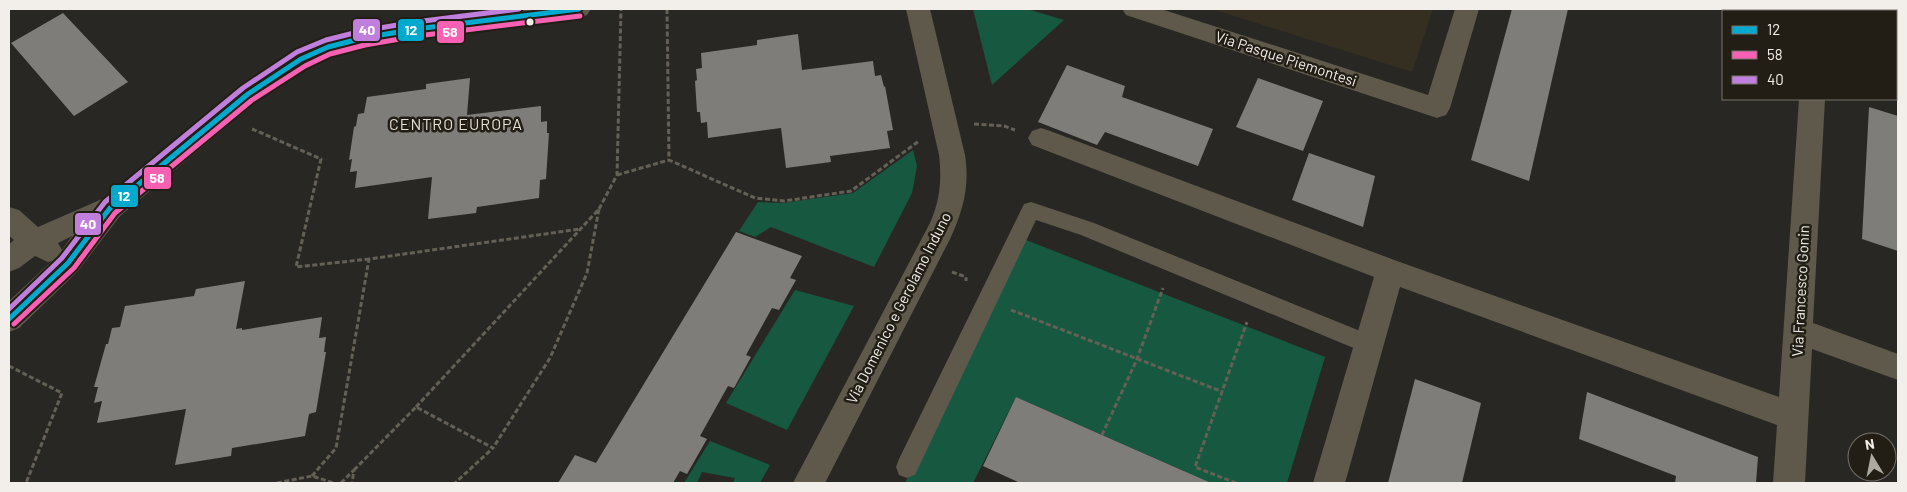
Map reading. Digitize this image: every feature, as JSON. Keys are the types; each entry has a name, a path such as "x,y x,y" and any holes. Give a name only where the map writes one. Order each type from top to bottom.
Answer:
{"street":[{"path":"9,319 68,263 110,208 248,94 274,75 301,59 328,47 363,38 417,19 579,9"},
{"name":"Via Domenico e Gerolamo Induno","path":"809,483 949,214 954,186 954,170 918,9"},
{"name":"Via Pasque Piemontesi","path":"1134,9 1437,108 1467,9"},
{"name":"Via Francesco Gonin","path":"1789,483 1812,100"},
{"path":"1041,138 1390,271 1793,416"},
{"path":"9,260 34,241 110,208"},
{"path":"9,218 34,241 68,263"},
{"path":"1329,483 1390,271"},
{"path":"1798,331 1898,367"}],"lane":[{"path":"907,467 1031,210 1086,229 1368,344"}],"path":[{"path":"341,483 416,407 599,209 617,175 621,9"},
{"path":"667,9 669,160"},
{"path":"617,175 669,160 755,198 784,201 851,191 944,122 1004,126 1041,138"},
{"path":"252,128 321,159 296,267 370,259 581,229"},
{"path":"455,483 493,448 554,349 587,273 599,209"},
{"path":"312,476 336,448 370,259"},
{"path":"1102,435 1137,359 1171,264"},
{"path":"1236,483 1196,467 1256,298"},
{"path":"987,301 1222,392"},
{"path":"9,366 62,393 26,483"},
{"path":"416,407 493,448"},
{"path":"352,483 354,470"},
{"path":"277,483 312,476 334,483"}],"shaded area":[{"path":"1212,9 1433,9 1412,72"}],"green space":[{"path":"973,9 1027,9 1064,20 992,85"},
{"path":"913,150 917,166 912,193 874,267 771,227 755,237 739,231 758,202 783,203 853,193"},
{"path":"1026,240 1325,357 1287,483 1180,483 1184,471 1016,397 973,483 905,483"},
{"path":"795,290 854,306 787,430 726,403"},
{"path":"710,441 770,465 760,483 733,483 735,478 702,472 697,483 684,483"}],"building":[{"path":"1512,9 1568,9 1529,181 1471,160"},
{"path":"63,13 128,82 74,116 11,43"},
{"path":"798,34 802,70 873,61 875,76 881,75 885,86 893,130 887,131 890,148 830,156 831,162 786,168 781,128 708,138 707,122 701,123 700,112 697,112 695,81 697,80 696,69 702,68 701,53 757,45 757,40"},
{"path":"1067,65 1125,86 1122,97 1213,129 1198,166 1105,132 1097,145 1038,122"},
{"path":"470,78 467,115 541,106 541,122 547,121 547,133 549,133 546,179 540,180 539,198 477,207 476,213 428,219 432,177 355,188 357,171 350,172 352,159 349,160 354,127 356,126 358,114 364,113 367,97 426,89 426,84"},
{"path":"1258,78 1323,101 1303,151 1236,127"},
{"path":"1869,107 1898,116 1898,251 1862,239"},
{"path":"1309,153 1375,176 1363,227 1292,200"},
{"path":"736,232 802,256 790,278 796,280 779,310 772,308 746,355 751,357 734,388 728,386 700,436 707,439 687,474 680,471 673,483 558,483 575,455 596,463"},
{"path":"245,281 236,329 242,328 242,330 322,317 319,338 326,337 324,352 326,352 316,412 309,414 305,436 232,448 231,456 175,465 186,409 97,423 102,401 94,403 98,387 94,387 112,328 120,327 125,306 194,296 196,289"},
{"path":"1415,379 1481,403 1462,483 1388,483"},
{"path":"1587,392 1758,457 1756,483 1675,483 1676,476 1579,439"},
{"path":"1016,397 1211,483 1020,483 983,466"}],"transit line":[{"name":"40","path":"9,309 62,258 105,202 243,88 297,52 326,40 362,31 415,22 519,9"},
{"name":"12","path":"9,319 68,263 110,208 248,94 301,59 328,47 363,38 416,29 579,9"},
{"name":"58","path":"14,324 74,268 115,213 252,100 305,66 330,54 365,45 417,36 580,16"}],"district":[{"name":"CENTRO EUROPA","path":"456,124"}]}
